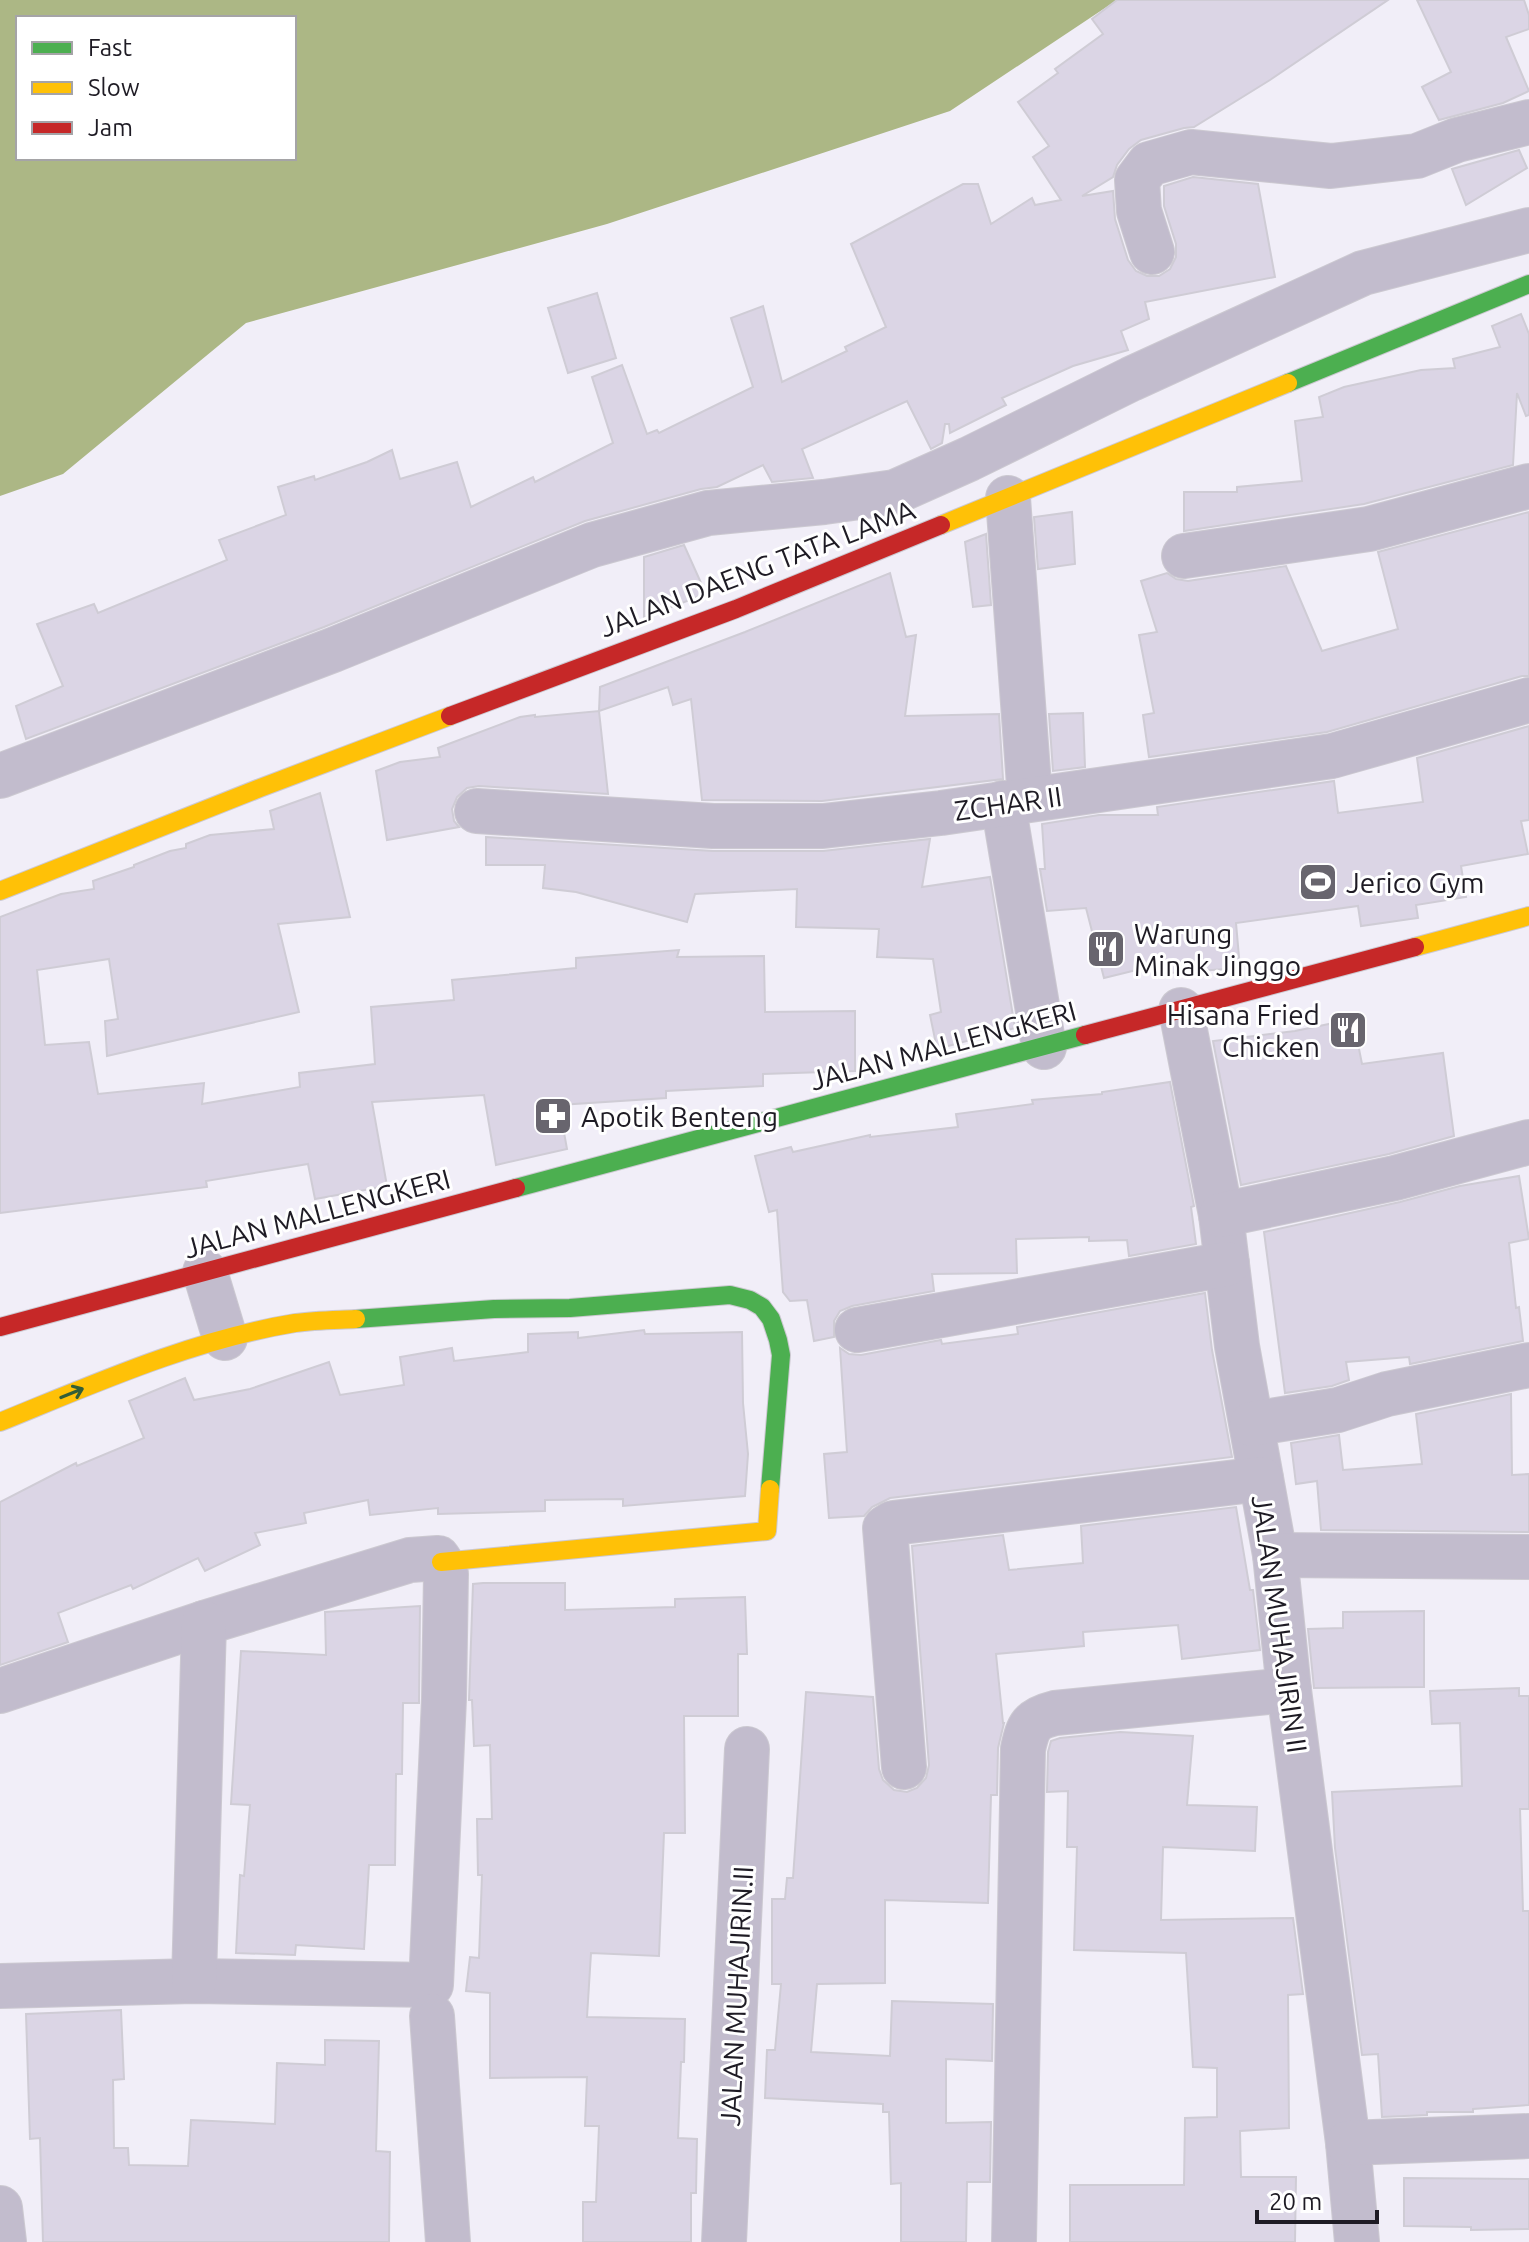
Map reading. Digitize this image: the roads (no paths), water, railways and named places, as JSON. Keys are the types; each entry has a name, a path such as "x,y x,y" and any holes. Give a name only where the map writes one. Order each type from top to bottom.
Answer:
{"street":[{"path":"1152,252 1139,211 1137,180 1149,164 1191,152 1331,166 1417,156 1457,140 1529,122"},
{"path":"0,776 333,650 592,545 708,513 895,492 1363,273 1529,230"},
{"name":"JALAN DAENG TATA LAMA","path":"0,891 260,788 736,609 1529,284"},
{"path":"1184,556 1369,529 1529,486"},
{"path":"1008,498 1016,801 1044,1047"},
{"name":"ZCHAR II","path":"477,811 713,826 823,826 941,813 1332,756 1529,700"},
{"name":"JALAN MALLENGKERI","path":"0,1327 1529,916"},
{"name":"JALAN MUHAJIRIN II","path":"1181,1010 1221,1215 1237,1346 1275,1555 1289,1690 1348,2143 1357,2242"},
{"path":"1221,1215 1395,1178 1529,1142"},
{"path":"857,1330 1227,1264"},
{"path":"205,1272 225,1338"},
{"path":"0,1422 136,1367 200,1345 296,1323 494,1309 570,1308 730,1295 755,1301 768,1313 781,1355 767,1531 441,1562"},
{"path":"1252,1424 1338,1410 1387,1394 1529,1365"},
{"path":"904,1767 885,1528 888,1525 1261,1479"},
{"path":"1275,1555 1529,1557"},
{"path":"0,1691 204,1623 410,1560 438,1558 446,1574 444,1699 431,1985 194,1981 0,1986"},
{"path":"194,1981 204,1623"},
{"path":"1014,2242 1023,1749 1027,1732 1040,1717 1055,1713 1289,1690"},
{"name":"JALAN MUHAJIRIN.II","path":"724,2242 747,1749"},
{"path":"432,2016 448,2242"},
{"path":"1348,2143 1529,2136"},
{"path":"0,2208 4,2242"}],"place":[{"name":"Jerico Gym","path":"1318,882"},
{"name":"Warung Minak Jinggo","path":"1106,949"},
{"name":"Hisana Fried Chicken","path":"1348,1030"},
{"name":"Apotik Benteng","path":"553,1116"}]}
